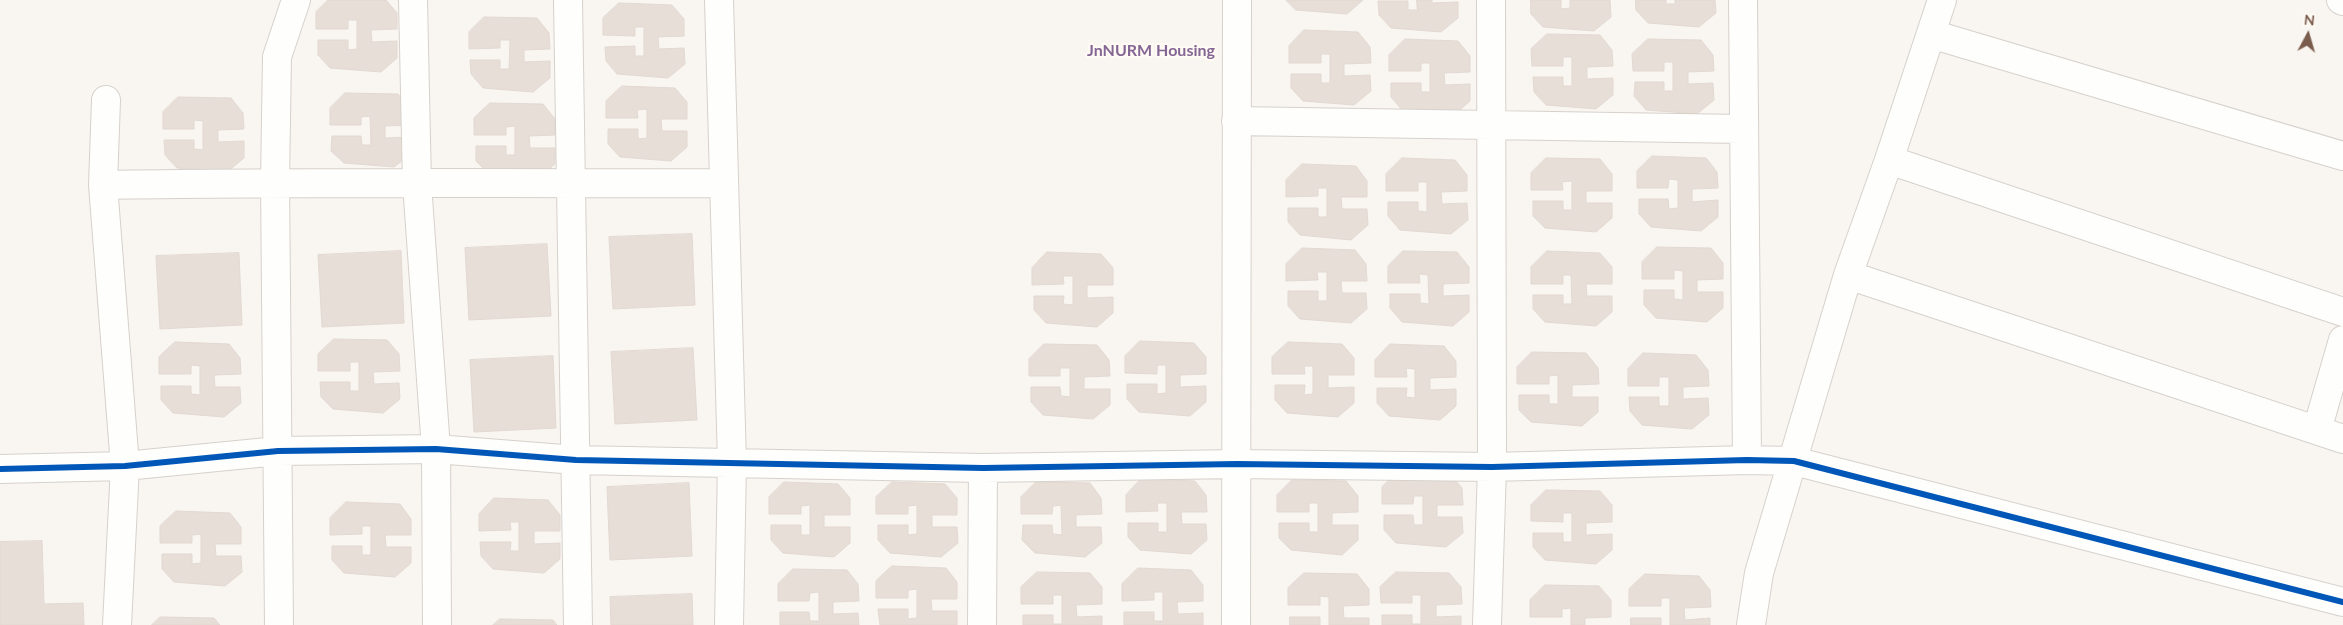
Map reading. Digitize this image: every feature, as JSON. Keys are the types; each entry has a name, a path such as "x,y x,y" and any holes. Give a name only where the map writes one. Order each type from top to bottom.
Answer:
{"street":[{"path":"279,625 275,181 278,57 296,0"},
{"path":"414,0 418,184 436,449 437,625"},
{"path":"568,0 578,625"},
{"path":"719,0 732,463 729,625"},
{"path":"1236,625 1237,0"},
{"path":"1487,625 1492,467 1491,0"},
{"path":"1743,0 1747,460"},
{"path":"1751,625 1759,573 1848,275 1890,160 1942,0"},
{"path":"1931,34 2343,156"},
{"path":"106,100 104,185 125,466 117,625"},
{"path":"1236,121 1743,129"},
{"path":"1890,160 2343,312"},
{"path":"104,185 275,181 418,184 724,183"},
{"path":"1848,275 2343,439"},
{"path":"2318,430 2343,340"},
{"path":"0,469 125,466 278,451 436,449 576,460 983,468 1237,464 1492,467 1747,460 1794,461 2343,602"},
{"path":"982,625 983,468"}],"building":[{"path":"328,0 386,0 397,13 397,29 371,30 372,42 397,41 397,58 381,72 330,68 318,55 318,40 348,40 348,50 357,49 357,20 348,20 348,29 316,29 316,12"},
{"path":"1286,0 1363,0 1347,14 1296,10"},
{"path":"1417,0 1432,0 1432,3 1458,2 1458,18 1441,32 1391,28 1379,15 1378,1 1408,1 1408,10 1417,10"},
{"path":"1531,0 1561,0 1561,9 1570,8 1570,0 1610,0 1611,17 1594,31 1543,27 1531,14"},
{"path":"1636,0 1666,0 1666,4 1675,4 1675,0 1715,0 1716,13 1699,27 1648,23 1636,10"},
{"path":"619,3 672,5 684,19 684,36 658,37 659,49 684,48 685,64 668,78 617,74 606,61 605,47 635,46 635,56 644,56 644,27 635,27 635,36 603,35 603,18"},
{"path":"484,17 537,18 549,33 550,49 524,50 524,62 550,61 550,78 533,92 483,88 471,74 470,60 500,60 500,69 509,69 510,40 500,40 500,48 469,49 469,32"},
{"path":"1304,30 1358,32 1370,47 1371,63 1344,64 1344,76 1370,75 1371,91 1354,105 1303,101 1291,88 1291,74 1321,74 1321,83 1330,83 1330,54 1321,54 1321,63 1289,63 1289,46"},
{"path":"1547,34 1600,35 1612,50 1613,66 1587,67 1587,79 1613,78 1613,95 1596,109 1546,105 1534,92 1533,77 1563,77 1563,86 1572,86 1572,57 1563,57 1563,66 1532,66 1531,49"},
{"path":"1405,39 1458,41 1470,56 1470,72 1444,73 1445,85 1470,84 1470,101 1454,115 1403,111 1391,97 1391,83 1421,83 1421,92 1430,92 1430,63 1421,63 1421,71 1389,71 1389,55"},
{"path":"1648,39 1701,40 1713,55 1714,71 1688,72 1688,84 1713,83 1714,100 1697,114 1646,110 1634,96 1635,82 1664,82 1664,91 1673,91 1673,62 1664,62 1664,71 1633,71 1632,54"},
{"path":"622,86 675,88 687,102 687,119 661,119 662,131 687,131 687,147 671,161 620,157 608,144 608,129 638,129 638,139 647,138 647,109 637,110 638,118 606,118 606,101"},
{"path":"345,93 398,94 410,108 411,125 385,126 385,138 410,137 411,154 394,167 344,163 331,151 332,136 361,136 362,145 371,145 370,116 361,117 361,125 330,125 330,108"},
{"path":"178,97 231,98 243,113 244,129 218,130 218,142 244,141 244,158 227,172 177,168 165,155 164,140 194,140 194,149 203,150 203,121 194,120 194,129 163,129 163,112"},
{"path":"490,103 543,104 555,119 555,135 529,136 530,148 555,148 555,164 539,177 488,173 476,161 476,146 506,146 506,155 515,155 515,126 506,127 506,135 474,135 474,118"},
{"path":"1652,156 1706,158 1717,172 1718,188 1692,189 1692,202 1718,200 1718,217 1701,231 1651,227 1639,214 1639,199 1668,199 1669,209 1678,208 1678,180 1669,179 1668,188 1637,188 1637,171"},
{"path":"1402,158 1455,160 1467,175 1467,191 1441,192 1442,204 1467,203 1468,220 1451,234 1400,230 1388,216 1388,202 1418,202 1418,211 1427,212 1427,182 1418,182 1418,191 1386,191 1386,174"},
{"path":"1546,158 1600,159 1612,174 1612,191 1586,191 1586,203 1612,203 1612,218 1596,232 1545,228 1533,216 1533,201 1563,201 1563,210 1572,210 1572,181 1562,182 1563,190 1531,190 1531,173"},
{"path":"1302,164 1356,166 1367,181 1367,197 1341,197 1342,209 1367,209 1368,225 1351,240 1300,235 1288,222 1288,208 1318,208 1318,217 1327,217 1327,188 1318,188 1318,196 1286,197 1286,180"},
{"path":"692,234 695,305 613,309 609,237"},
{"path":"547,244 551,316 469,320 465,248"},
{"path":"1657,247 1711,248 1723,263 1723,279 1697,280 1697,292 1723,292 1723,308 1707,322 1656,318 1644,305 1644,290 1674,290 1674,299 1683,300 1683,271 1674,270 1674,279 1642,279 1642,262"},
{"path":"1302,248 1355,250 1366,264 1367,281 1341,281 1342,293 1366,293 1367,309 1351,323 1300,319 1288,306 1288,291 1318,291 1318,301 1327,301 1327,272 1317,272 1318,280 1286,281 1286,264"},
{"path":"401,251 404,323 322,327 318,255"},
{"path":"1403,251 1457,252 1469,267 1469,283 1443,284 1443,296 1469,295 1469,312 1453,326 1402,322 1390,308 1390,294 1420,294 1420,303 1429,304 1428,275 1419,274 1420,283 1388,283 1388,266"},
{"path":"1547,251 1600,253 1612,267 1612,284 1586,284 1587,296 1612,296 1612,312 1596,326 1545,322 1533,309 1533,295 1563,295 1563,304 1572,304 1571,275 1563,275 1563,284 1531,284 1531,267"},
{"path":"1047,252 1101,254 1113,268 1113,285 1087,285 1087,298 1113,297 1113,313 1097,327 1046,323 1034,310 1034,296 1064,296 1063,304 1073,305 1073,276 1063,276 1064,284 1032,285 1032,268"},
{"path":"239,253 242,325 160,329 156,256"},
{"path":"334,339 387,340 399,354 400,371 373,372 374,384 399,383 400,399 383,413 333,409 321,397 320,382 350,382 350,391 359,391 359,362 350,362 350,371 318,371 318,354"},
{"path":"1140,341 1194,343 1206,357 1206,374 1180,375 1180,387 1206,386 1206,402 1190,416 1139,412 1127,399 1127,384 1157,384 1157,394 1166,393 1166,365 1157,365 1157,374 1125,373 1125,356"},
{"path":"175,342 229,344 240,358 241,374 214,375 215,387 240,387 241,403 224,417 173,413 161,400 161,386 191,386 191,394 200,395 200,366 191,365 191,374 159,374 159,357"},
{"path":"1288,342 1342,344 1354,358 1354,375 1328,375 1328,388 1354,387 1354,403 1338,417 1287,413 1275,400 1275,385 1305,385 1304,395 1313,394 1313,366 1304,366 1305,374 1272,374 1272,357"},
{"path":"1044,344 1097,345 1109,360 1110,376 1084,377 1084,389 1110,389 1110,405 1093,419 1043,415 1031,402 1031,387 1060,387 1061,396 1070,397 1070,368 1060,368 1060,376 1029,376 1029,359"},
{"path":"1390,344 1444,346 1456,361 1456,377 1430,378 1430,390 1456,389 1456,406 1440,420 1389,416 1377,403 1377,388 1407,388 1406,397 1415,398 1415,369 1406,368 1407,377 1375,377 1375,360"},
{"path":"693,348 697,420 615,424 611,352"},
{"path":"1532,352 1586,353 1598,368 1599,384 1572,385 1572,397 1598,397 1598,412 1582,426 1531,422 1519,410 1519,395 1549,395 1549,404 1558,404 1558,375 1549,376 1549,384 1517,384 1517,367"},
{"path":"1643,353 1696,355 1708,370 1709,386 1683,387 1683,399 1708,398 1709,415 1692,429 1642,425 1630,411 1629,397 1659,397 1659,406 1669,406 1669,377 1659,377 1659,386 1628,386 1628,369"},
{"path":"553,356 556,428 474,432 470,360"},
{"path":"1397,472 1450,474 1462,488 1463,505 1437,505 1437,517 1462,517 1463,533 1446,547 1396,543 1384,530 1384,515 1413,515 1414,525 1423,525 1423,496 1414,496 1413,504 1382,504 1382,487"},
{"path":"1141,479 1195,481 1206,495 1207,512 1181,512 1182,524 1206,524 1207,540 1191,554 1140,550 1128,537 1128,523 1158,523 1158,532 1167,532 1167,503 1157,503 1158,511 1126,512 1126,495"},
{"path":"1292,480 1346,481 1358,496 1358,512 1332,513 1332,525 1358,525 1358,540 1342,555 1291,550 1279,538 1279,523 1309,523 1309,532 1318,532 1318,503 1309,503 1309,512 1277,512 1277,495"},
{"path":"784,482 838,484 850,498 850,515 824,515 824,527 850,527 850,543 834,557 783,553 771,540 771,525 801,525 801,535 810,535 810,505 801,506 801,514 769,514 769,497"},
{"path":"892,482 945,484 957,498 957,515 932,515 932,527 957,527 958,543 941,557 890,553 878,540 878,525 908,525 908,535 917,534 917,505 908,506 908,514 876,514 876,497"},
{"path":"1036,482 1090,483 1101,498 1102,514 1076,515 1076,527 1101,527 1102,543 1085,557 1035,553 1022,540 1023,525 1052,525 1053,534 1062,535 1061,505 1053,506 1052,514 1021,514 1021,497"},
{"path":"689,483 692,556 610,560 607,487"},
{"path":"1546,490 1600,491 1612,505 1612,522 1586,523 1586,535 1612,534 1612,550 1596,564 1545,560 1533,547 1533,533 1563,533 1563,542 1572,542 1572,513 1563,513 1563,522 1531,521 1531,505"},
{"path":"494,498 548,500 560,515 560,531 534,531 534,544 560,543 560,559 544,573 493,569 481,556 480,542 511,542 510,551 519,551 519,522 510,522 511,530 479,531 479,514"},
{"path":"346,502 400,504 411,519 411,535 385,535 386,547 411,547 411,563 395,577 344,573 332,560 332,546 362,546 362,555 371,555 371,526 362,526 362,534 330,535 330,518"},
{"path":"176,511 230,513 241,527 241,544 215,544 216,556 241,556 242,572 225,586 174,582 162,569 162,554 192,554 192,564 201,563 201,534 192,535 192,543 160,543 160,526"},
{"path":"42,541 44,604 83,603 84,625 0,625 0,542"},
{"path":"892,566 946,568 957,582 957,599 931,599 932,611 957,611 957,625 880,625 878,609 908,609 908,619 917,618 917,589 908,590 908,598 876,598 876,581"},
{"path":"1138,568 1191,570 1203,585 1203,601 1177,602 1178,614 1203,613 1203,625 1124,625 1124,612 1154,612 1154,621 1163,621 1163,592 1154,592 1154,600 1122,601 1122,584"},
{"path":"793,569 847,570 858,584 859,601 833,602 833,614 858,613 859,625 780,625 780,612 809,612 810,621 819,621 819,592 810,593 809,601 778,601 778,584"},
{"path":"1037,572 1090,573 1102,587 1102,604 1076,605 1077,617 1102,616 1102,625 1023,625 1023,615 1053,615 1053,624 1062,624 1062,595 1053,595 1053,604 1021,604 1021,587"},
{"path":"1396,572 1449,573 1461,587 1462,604 1436,605 1436,617 1461,616 1461,625 1382,625 1382,615 1412,615 1412,624 1421,624 1421,595 1412,595 1412,603 1381,603 1380,587"},
{"path":"1304,573 1357,574 1369,589 1369,605 1343,606 1344,618 1369,618 1369,625 1329,625 1329,597 1320,596 1320,605 1288,605 1288,588"},
{"path":"1645,574 1699,576 1710,590 1711,607 1684,608 1685,620 1710,618 1710,625 1670,625 1670,598 1661,598 1661,606 1629,606 1629,589"},
{"path":"1545,585 1599,586 1611,600 1611,617 1585,618 1585,625 1571,625 1571,608 1562,609 1562,617 1530,617 1530,600"},
{"path":"692,594 693,625 611,625 610,597"},
{"path":"160,617 214,618 220,625 152,625"},
{"path":"1290,617 1320,617 1320,625 1290,625"},
{"path":"1631,618 1661,618 1661,625 1631,625"},
{"path":"500,619 553,620 557,625 493,625"}],"cycle path":[{"path":"0,469 125,466 278,451 436,449 576,460 983,468 1237,464 1492,467 1747,460 1794,461 2343,602"}],"district":[{"name":"JnNURM Housing","path":"1151,51"}]}
